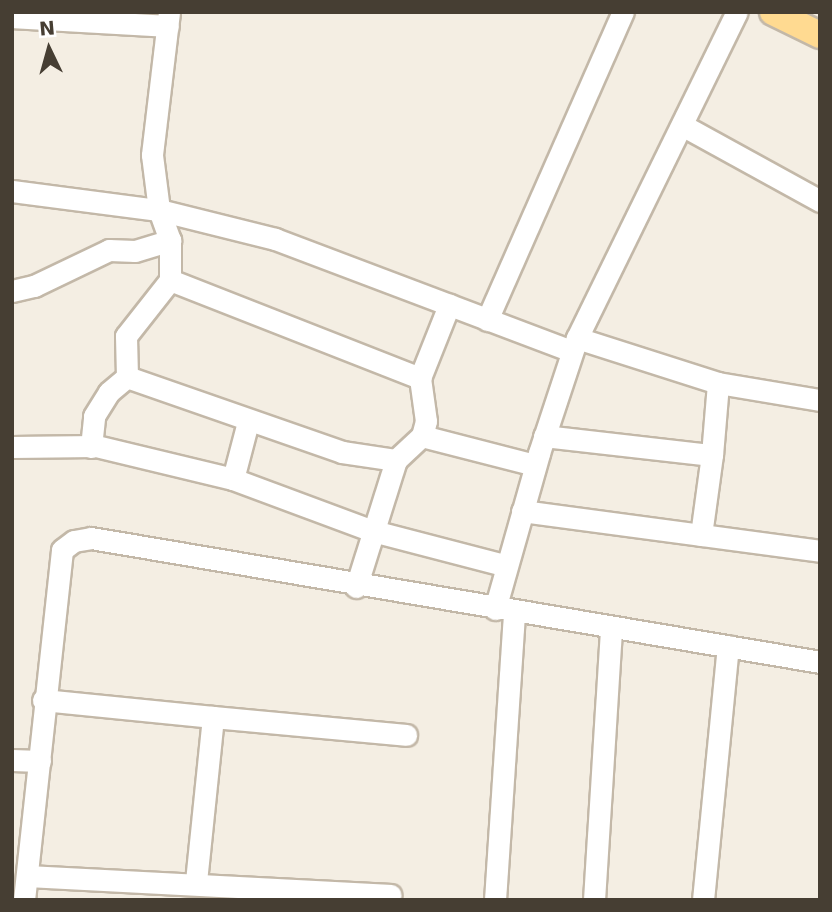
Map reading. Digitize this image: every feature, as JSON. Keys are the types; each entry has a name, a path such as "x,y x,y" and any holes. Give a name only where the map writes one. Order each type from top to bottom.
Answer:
{"main road":[{"path":"773,12 820,35"}],"street":[{"path":"487,320 623,12"},
{"path":"495,900 507,566 535,465 575,345 737,12"},
{"path":"12,17 71,15 169,19 152,155 159,210 170,240 170,280 126,336 127,377"},
{"path":"682,125 820,201"},
{"path":"12,191 159,210 275,239 487,320 718,383 820,400"},
{"path":"12,291 34,286 109,250 135,251 170,240"},
{"path":"170,280 420,378"},
{"path":"356,587 396,460 422,436 426,421 420,378 449,305"},
{"path":"127,377 248,422 342,452 396,460"},
{"path":"91,446 94,416 109,392 127,377"},
{"path":"701,535 718,383"},
{"path":"233,479 248,422"},
{"path":"422,436 535,465"},
{"path":"544,436 712,455"},
{"path":"12,447 91,446 233,479 373,531 507,566"},
{"path":"522,512 820,551"},
{"path":"24,900 40,761 43,700 62,550 74,541 91,538 356,587 820,662"},
{"path":"594,900 611,628"},
{"path":"703,900 727,646"},
{"path":"43,700 405,735"},
{"path":"196,882 213,717"},
{"path":"12,760 40,761"},
{"path":"28,876 196,882 391,895"}]}
